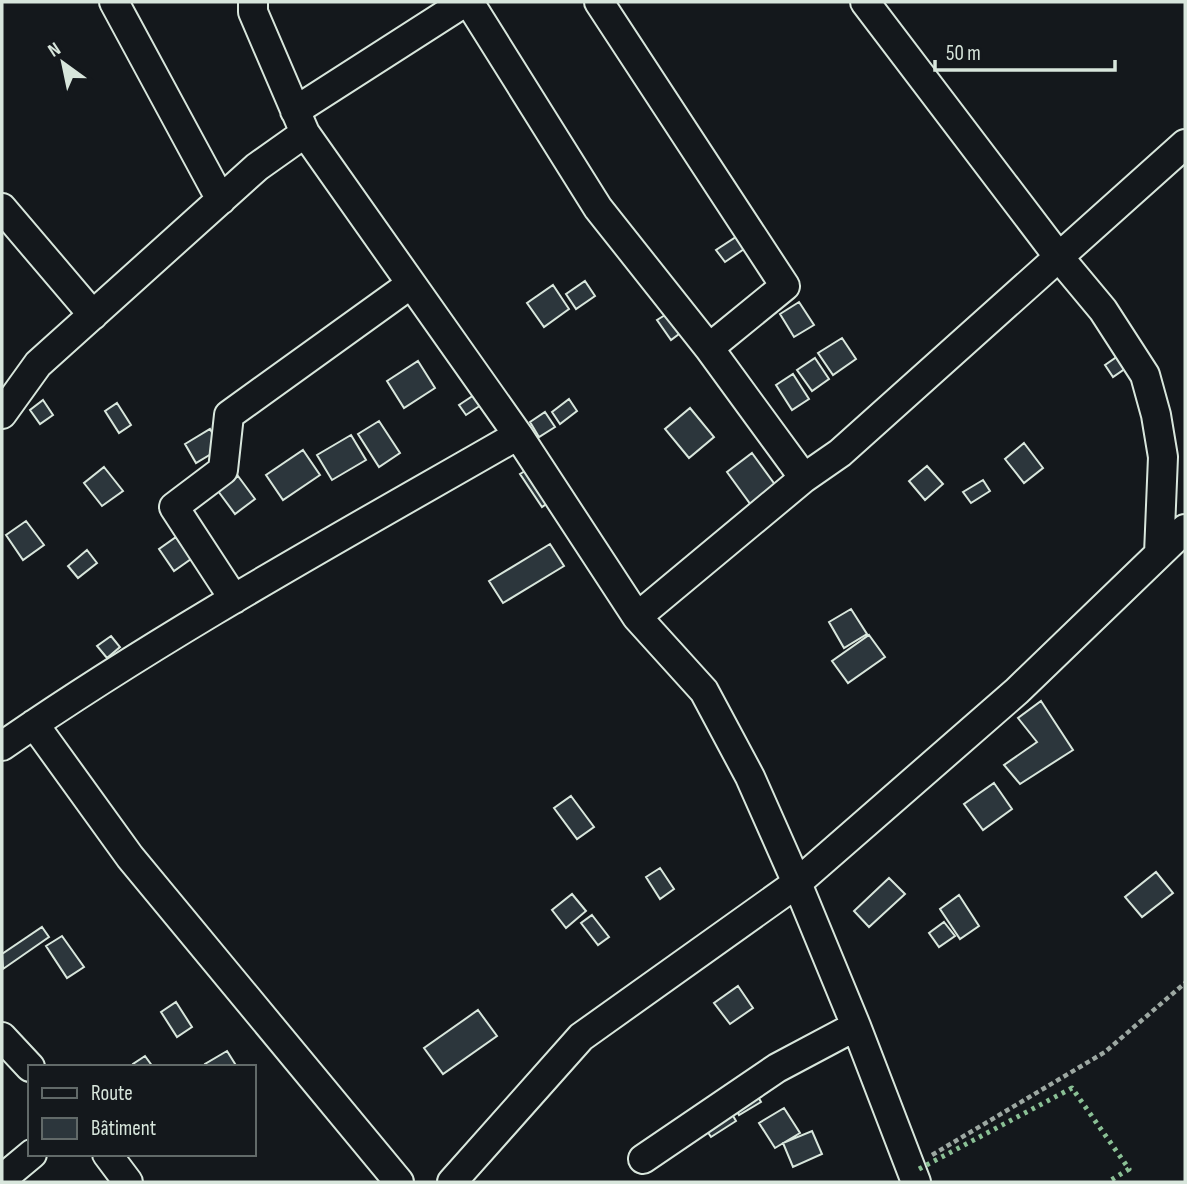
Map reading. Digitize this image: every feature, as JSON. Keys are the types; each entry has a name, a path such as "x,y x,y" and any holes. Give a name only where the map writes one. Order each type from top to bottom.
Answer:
{"street":[{"path":"114,2 220,200"},
{"path":"253,2 253,12 300,122 518,435 638,617 704,691 750,777 797,883 913,1175"},
{"path":"2,414 38,365 257,167 300,122 467,2 598,208 709,348 804,478"},
{"path":"599,2 785,286 709,348"},
{"path":"865,2 1058,256 1103,310 1145,375 1156,415 1163,457 1159,554"},
{"path":"638,617 804,478 840,453 1185,144"},
{"path":"2,208 93,315"},
{"path":"233,599 174,507 223,470 229,415 411,284"},
{"path":"2,747 34,724 233,599 518,435"},
{"path":"452,1182 580,1037 797,883 1017,691 1185,529"},
{"path":"34,724 130,857 399,1182"},
{"path":"643,1159 777,1068 856,1026"},
{"path":"2,1037 28,1065"},
{"path":"2,1179 30,1156"},
{"path":"108,1156 128,1182"}],"path":[{"path":"913,1175 1105,1052 1185,983"}],"building":[{"path":"739,235 747,247 725,262 716,250"},
{"path":"585,281 595,296 576,309 566,294"},
{"path":"553,285 569,309 544,327 527,303"},
{"path":"799,302 814,325 794,337 780,314"},
{"path":"670,312 683,331 671,340 657,320"},
{"path":"842,338 856,359 833,375 818,353"},
{"path":"1121,354 1129,366 1113,377 1105,365"},
{"path":"815,358 829,379 812,391 797,370"},
{"path":"418,361 435,388 404,408 387,381"},
{"path":"793,374 809,399 792,410 776,385"},
{"path":"480,391 487,401 466,415 459,405"},
{"path":"569,399 577,411 560,424 552,412"},
{"path":"43,400 53,415 40,424 30,410"},
{"path":"117,403 131,425 119,433 105,411"},
{"path":"690,408 714,437 689,458 665,429"},
{"path":"545,412 555,427 539,437 530,422"},
{"path":"379,421 400,453 379,467 358,434"},
{"path":"210,429 221,448 196,463 185,444"},
{"path":"351,435 366,460 332,480 317,455"},
{"path":"1024,443 1043,468 1024,483 1005,459"},
{"path":"303,450 320,475 283,500 266,475"},
{"path":"752,453 776,486 751,505 727,472"},
{"path":"535,465 556,497 542,507 520,474"},
{"path":"927,466 943,484 925,500 909,481"},
{"path":"104,467 123,491 102,506 84,483"},
{"path":"238,476 255,499 235,514 218,491"},
{"path":"983,480 990,491 971,503 963,492"},
{"path":"26,521 44,545 23,560 6,535"},
{"path":"176,537 191,559 174,571 159,549"},
{"path":"550,544 564,566 503,603 489,581"},
{"path":"87,550 97,563 78,578 68,566"},
{"path":"851,609 867,634 844,648 829,622"},
{"path":"869,635 885,657 848,683 832,661"},
{"path":"111,636 120,647 107,658 97,646"},
{"path":"1041,701 1073,750 1020,784 1004,765 1037,742 1018,718"},
{"path":"994,783 1012,809 983,830 964,804"},
{"path":"571,796 594,827 577,839 554,808"},
{"path":"660,868 674,889 660,899 646,877"},
{"path":"1156,872 1173,893 1142,917 1125,897"},
{"path":"889,878 905,894 869,927 854,911"},
{"path":"572,894 586,911 566,928 552,910"},
{"path":"959,895 979,926 960,939 940,909"},
{"path":"592,915 609,937 598,945 581,923"},
{"path":"944,922 955,936 939,947 929,933"},
{"path":"42,927 49,937 3,969 2,954"},
{"path":"62,936 84,967 67,978 46,946"},
{"path":"738,986 753,1008 730,1024 714,1003"},
{"path":"176,1002 192,1027 177,1037 161,1012"},
{"path":"478,1010 497,1036 443,1074 424,1048"},
{"path":"227,1051 236,1065 205,1065"},
{"path":"145,1056 152,1065 133,1065"},
{"path":"753,1088 761,1102 739,1115 731,1101"},
{"path":"784,1108 800,1133 775,1148 759,1123"},
{"path":"729,1109 736,1121 711,1137 703,1125"},
{"path":"812,1131 822,1154 793,1167 783,1143"}],"hedge":[{"path":"919,1169 1072,1088 1129,1169 1108,1182"}]}
